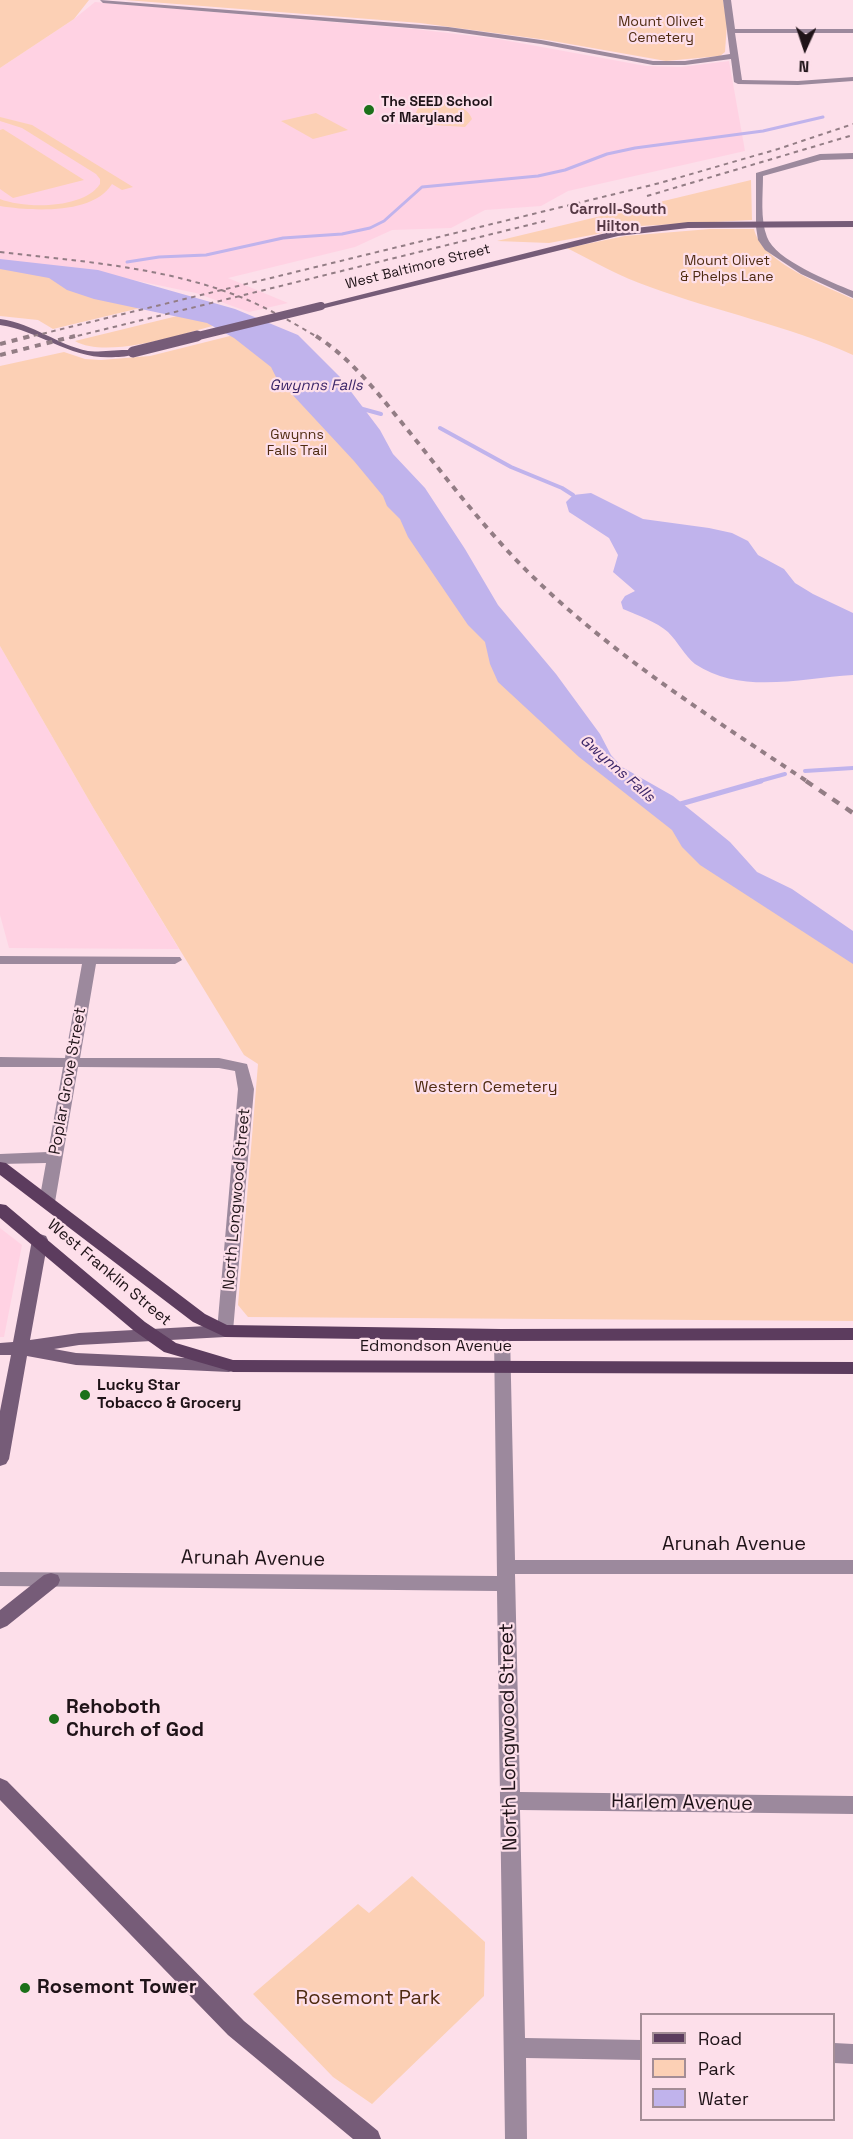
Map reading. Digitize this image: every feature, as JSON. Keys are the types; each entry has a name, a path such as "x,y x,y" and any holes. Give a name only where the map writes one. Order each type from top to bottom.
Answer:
{"main road":[{"name":"West Baltimore Street","path":"0,322 24,326 82,353 108,355 133,352 618,233 688,225 853,224"},
{"name":"West Franklin Street","path":"0,1167 199,1318 225,1331"},
{"name":"West Franklin Street","path":"0,1209 40,1240 140,1326 170,1348 233,1366"},
{"path":"0,1460 40,1240"},
{"name":"Edmondson Avenue","path":"0,1348 20,1348 79,1338 225,1331 502,1335 853,1335"},
{"name":"Edmondson Avenue","path":"20,1348 75,1359 233,1366 853,1368"},
{"path":"0,1621 51,1580"},
{"path":"0,1787 236,2028 370,2139"}],"street":[{"path":"104,0 448,29 542,42 652,63 685,63 735,56"},
{"path":"727,0 738,82 798,83 853,79"},
{"path":"731,31 853,31"},
{"path":"853,156 820,157 759,175 762,240 773,252 809,274 853,295"},
{"path":"0,960 175,960"},
{"name":"Poplar Grove Street","path":"47,1202 90,960"},
{"path":"0,1062 72,1062"},
{"name":"North Longwood Street","path":"72,1062 219,1063 242,1067 246,1089 225,1331"},
{"path":"0,1159 55,1157"},
{"name":"North Longwood Street","path":"502,1335 516,2139"},
{"name":"Arunah Avenue","path":"0,1579 506,1575 853,1567"},
{"name":"Harlem Avenue","path":"510,1801 853,1805"},
{"path":"514,2048 640,2050"},
{"path":"835,2053 853,2054"}],"shaded area":[{"name":"The SEED School of Maryland","path":"95,2 415,29 498,39 646,66 681,67 729,61 745,151 568,191 541,206 485,210 451,228 392,230 355,247 228,278 288,303 249,312 196,293 104,274 0,263 0,68 74,19"},
{"path":"0,646 94,809 179,949 9,948 0,915"},
{"path":"0,1228 22,1245 4,1337 0,1337"}],"green space":[{"path":"0,0 89,0 74,19 0,68"},
{"name":"Mount Olivet Cemetery","path":"125,0 723,0 727,23 725,52 720,56 666,61 547,40 420,23"},
{"path":"421,102 457,106 469,113 472,119 465,127 418,124 412,121"},
{"path":"316,113 348,130 313,139 281,121"},
{"path":"0,117 32,125 133,187 122,190 112,184 103,194 76,206 28,209 0,206 0,199 38,205 68,202 92,192 100,184 100,179 96,174 22,128 0,121"},
{"path":"3,129 84,180 13,198 0,189 0,130"},
{"name":"Mount Olivet & Phelps Lane","path":"751,180 752,220 640,226 549,243 497,241"},
{"name":"Mount Olivet & Phelps Lane","path":"710,229 754,229 759,241 768,252 781,262 811,280 853,299 853,355 803,335 639,283 567,248 625,236"},
{"path":"0,264 161,303 53,329 38,320 0,316"},
{"path":"210,308 234,320 130,346 109,348 90,346 75,341"},
{"name":"Western Cemetery","path":"258,329 583,745 853,944 853,1321 248,1317 238,1305 258,1064 244,1055 94,809 0,646 0,366 64,352 85,359 101,360 150,356"},
{"name":"Rosemont Park","path":"412,1876 485,1942 484,1996 372,2104 333,2077 253,1994 358,1904 369,1913"}],"water":[{"name":"Gwynns Falls","path":"0,259 98,270 235,309 298,335 340,377 380,430 393,454 425,488 498,605 556,674 600,734 611,755 622,767 673,796 708,824 730,842 757,872 792,889 853,931 853,964 700,865 682,847 672,830 579,757 498,682 490,664 485,642 468,625 408,537 400,519 387,506 383,496 354,461 276,377 271,367 234,338 207,323 94,299 67,290 49,278 0,269"},
{"path":"591,493 643,519 732,533 748,541 758,555 784,569 795,583 853,613 853,675 793,681 752,682 713,673 695,664 663,628 623,609 621,602 625,596 635,591 613,572 618,555 609,538 569,512 566,502 573,495"}],"waterway":[{"path":"127,262 159,257 206,255 283,238 342,234 370,228 384,221 422,187 538,176 565,170 607,154 635,148 763,131 823,117"},
{"path":"359,408 381,414"},
{"path":"440,428 511,467 562,488 573,495"},
{"path":"805,771 853,768"},
{"path":"756,782 785,774"},
{"path":"677,805 761,781"}],"railway":[{"path":"221,290 660,183 778,149 853,124"},
{"path":"647,196 853,135"},
{"path":"239,296 545,221"},
{"path":"0,252 120,266 180,278 221,290"},
{"path":"25,338 221,290"},
{"path":"221,290 239,296"},
{"path":"69,338 239,296"},
{"path":"239,296 279,315 318,337"},
{"path":"0,344 31,336"},
{"path":"0,355 75,336"},
{"path":"318,337 343,357 367,381 465,502 522,566 554,597 659,681 808,782"},
{"path":"806,781 853,813"}],"place":[{"name":"The SEED School of Maryland","path":"369,110"},
{"name":"Lucky Star Tobacco & Grocery","path":"85,1395"},
{"name":"Rehoboth Church of God","path":"54,1719"},
{"name":"Rosemont Tower","path":"25,1988"}],"district":[{"name":"Carroll-South Hilton","path":"618,218"}],"park label":[{"name":"Gwynns Falls Trail","path":"297,444"}]}
